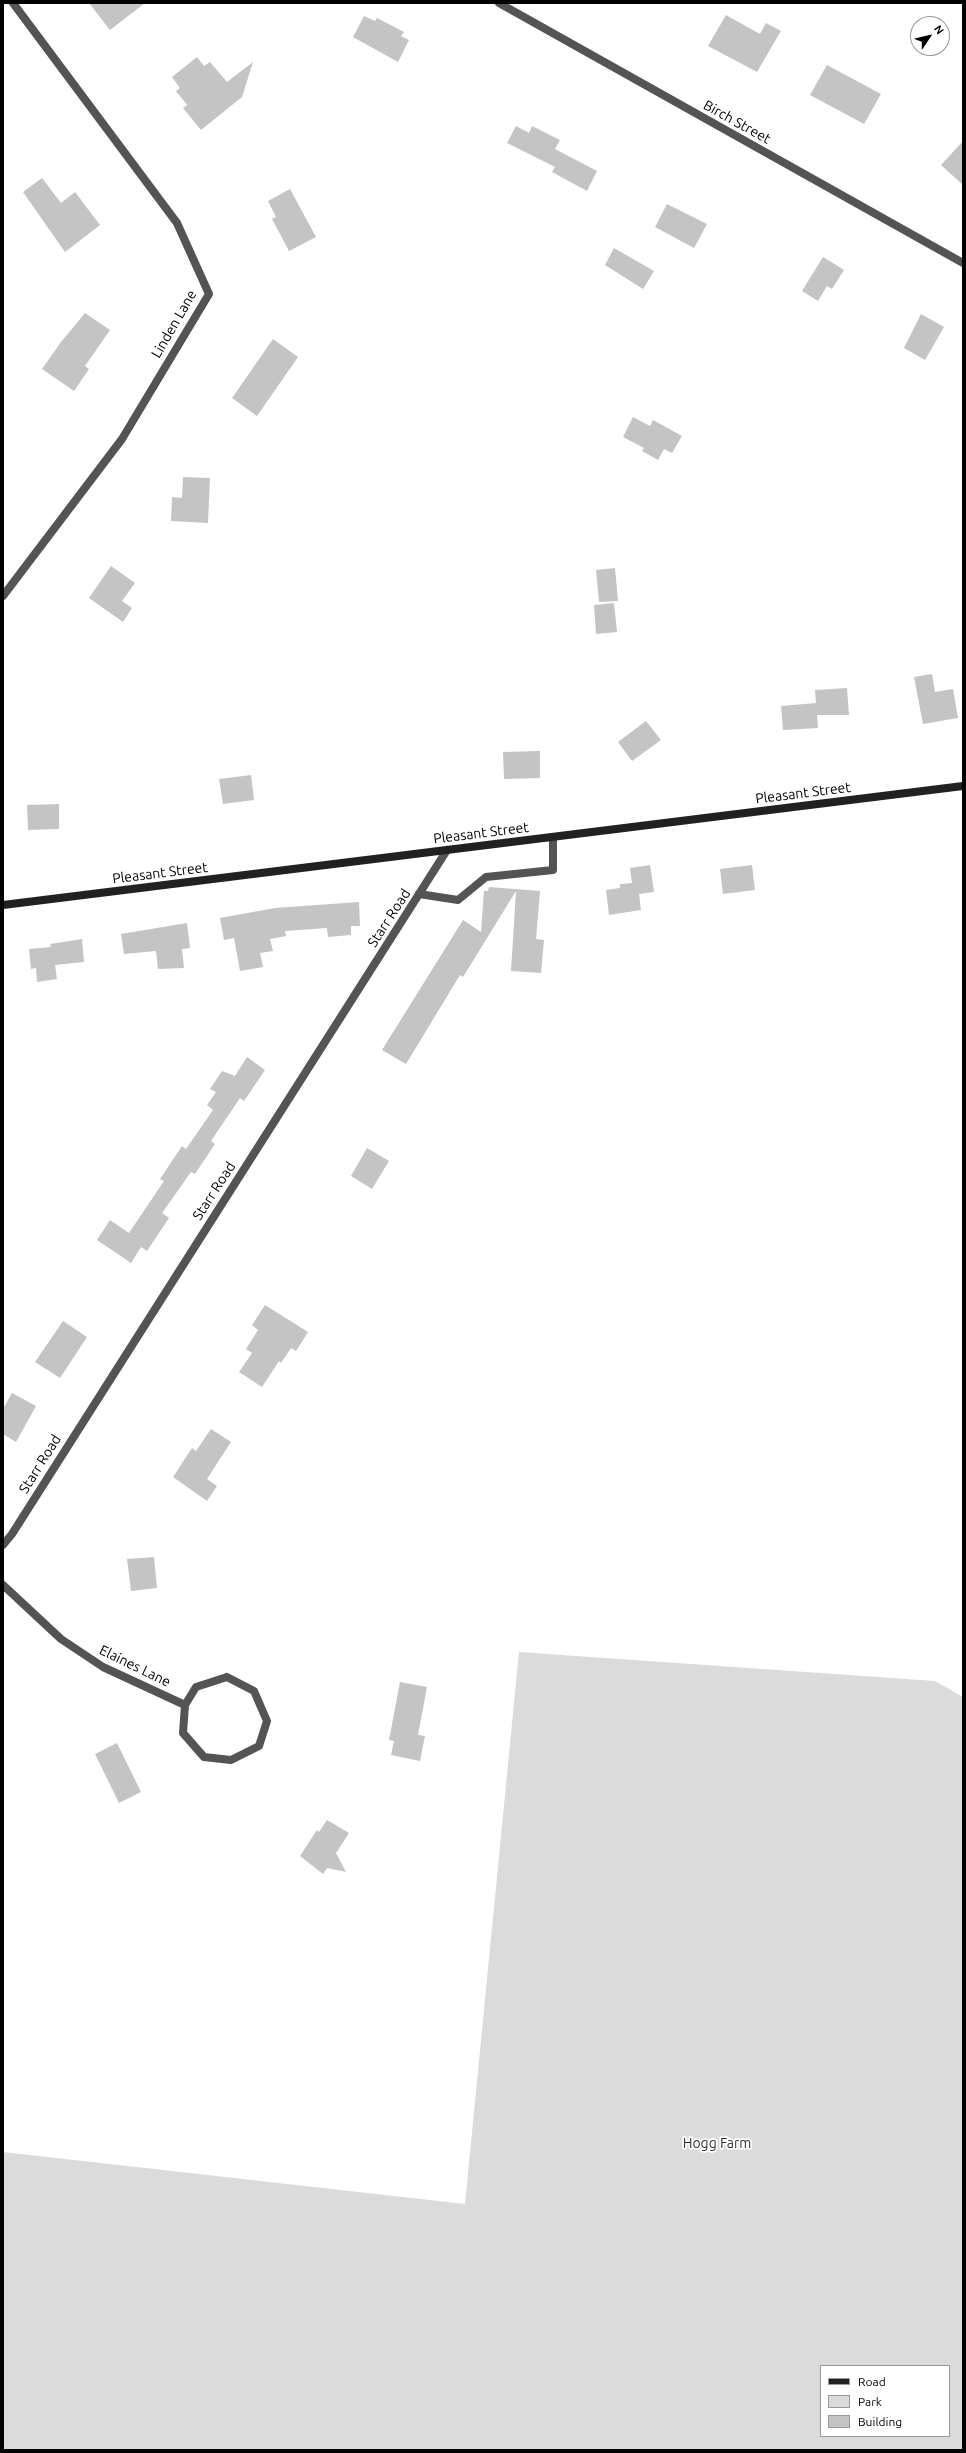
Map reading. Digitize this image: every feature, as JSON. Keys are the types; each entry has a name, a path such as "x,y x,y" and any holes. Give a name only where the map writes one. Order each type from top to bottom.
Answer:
{"main road":[{"name":"Pleasant Street","path":"3,905 963,786"}],"street":[{"name":"Linden Lane","path":"3,596 122,439 209,294 177,223 13,3"},
{"name":"Birch Street","path":"499,3 963,263"},
{"path":"419,894 458,900 486,877 553,870 552,837"},
{"name":"Starr Road","path":"3,1545 12,1534 447,850"},
{"name":"Elaines Lane","path":"3,1585 61,1640 97,1663 184,1705"},
{"path":"227,1677 254,1691 267,1721 259,1746 231,1760 204,1757 183,1733 184,1705 196,1687 227,1677"}],"green space":[{"name":"Hogg Farm","path":"519,1652 935,1681 963,1697 963,2450 3,2450 3,2152 465,2204"}],"building":[{"path":"89,3 145,3 110,30"},
{"path":"726,15 760,34 766,23 781,31 757,72 708,46"},
{"path":"364,16 375,21 377,18 404,32 401,36 409,40 398,62 353,37"},
{"path":"197,57 204,66 210,62 227,82 253,62 242,97 201,130 183,108 187,105 176,91 180,88 172,77"},
{"path":"827,65 881,94 864,124 810,95"},
{"path":"516,126 529,133 532,126 560,140 555,149 597,171 587,191 552,172 555,167 507,143"},
{"path":"963,141 963,185 941,165"},
{"path":"42,178 61,203 75,192 100,225 65,252 23,192"},
{"path":"290,189 316,237 289,251 272,219 276,217 268,201"},
{"path":"667,204 707,224 694,248 655,227"},
{"path":"614,248 654,271 643,289 605,265"},
{"path":"823,257 844,270 832,289 827,286 818,301 802,291"},
{"path":"85,313 110,330 85,366 89,369 74,391 42,369 61,342"},
{"path":"921,314 944,327 925,360 904,348"},
{"path":"273,339 298,357 257,416 232,398"},
{"path":"633,417 650,426 653,420 682,436 672,453 664,449 658,460 642,451 644,448 623,437"},
{"path":"183,477 210,478 208,523 171,521 172,497 182,498"},
{"path":"111,566 135,583 122,601 132,608 123,622 89,598"},
{"path":"615,568 618,601 599,602 596,570"},
{"path":"614,603 617,632 596,634 594,605"},
{"path":"932,674 935,692 953,689 958,718 923,724 914,677"},
{"path":"847,688 849,715 817,715 818,728 783,730 781,706 816,703 815,690"},
{"path":"646,721 661,740 632,761 618,742"},
{"path":"540,751 540,778 504,779 503,752"},
{"path":"251,775 254,800 223,804 219,779"},
{"path":"59,804 59,829 28,830 27,805"},
{"path":"650,865 654,892 639,894 641,910 609,915 606,890 620,888 620,884 632,883 630,868"},
{"path":"752,865 755,890 723,894 720,869"},
{"path":"489,887 540,891 536,939 544,940 541,973 511,971 516,891 463,977 460,975 406,1064 382,1050 463,920 481,932 484,891 488,891"},
{"path":"359,902 360,926 351,926 351,935 328,937 327,928 285,931 286,936 270,939 273,951 260,953 263,967 240,971 234,938 224,940 220,918 275,908"},
{"path":"187,923 190,948 182,949 184,968 158,969 156,951 124,954 121,934"},
{"path":"82,939 84,962 55,965 57,979 37,982 36,968 31,969 29,949 51,947 50,944"},
{"path":"247,1057 265,1070 244,1101 240,1098 211,1141 215,1144 195,1174 191,1172 162,1213 169,1218 147,1251 141,1247 131,1263 97,1240 110,1220 129,1233 164,1181 160,1179 182,1146 186,1149 213,1110 207,1105 216,1092 210,1089 222,1071 235,1076"},
{"path":"367,1148 389,1161 372,1189 351,1176"},
{"path":"265,1305 308,1332 296,1351 291,1348 281,1363 279,1361 262,1387 239,1372 252,1353 246,1349 258,1330 252,1325"},
{"path":"63,1321 87,1337 60,1378 35,1362"},
{"path":"12,1393 36,1406 16,1442 3,1434 3,1409"},
{"path":"211,1429 231,1442 207,1479 217,1486 207,1501 173,1477 192,1448 196,1451"},
{"path":"154,1557 157,1588 131,1591 127,1559"},
{"path":"400,1682 427,1687 418,1735 425,1736 420,1761 391,1755 394,1741 389,1740"},
{"path":"117,1743 141,1792 119,1803 95,1754"},
{"path":"327,1820 349,1833 336,1853 346,1872 327,1868 323,1874 300,1856 317,1830 319,1832"}]}
